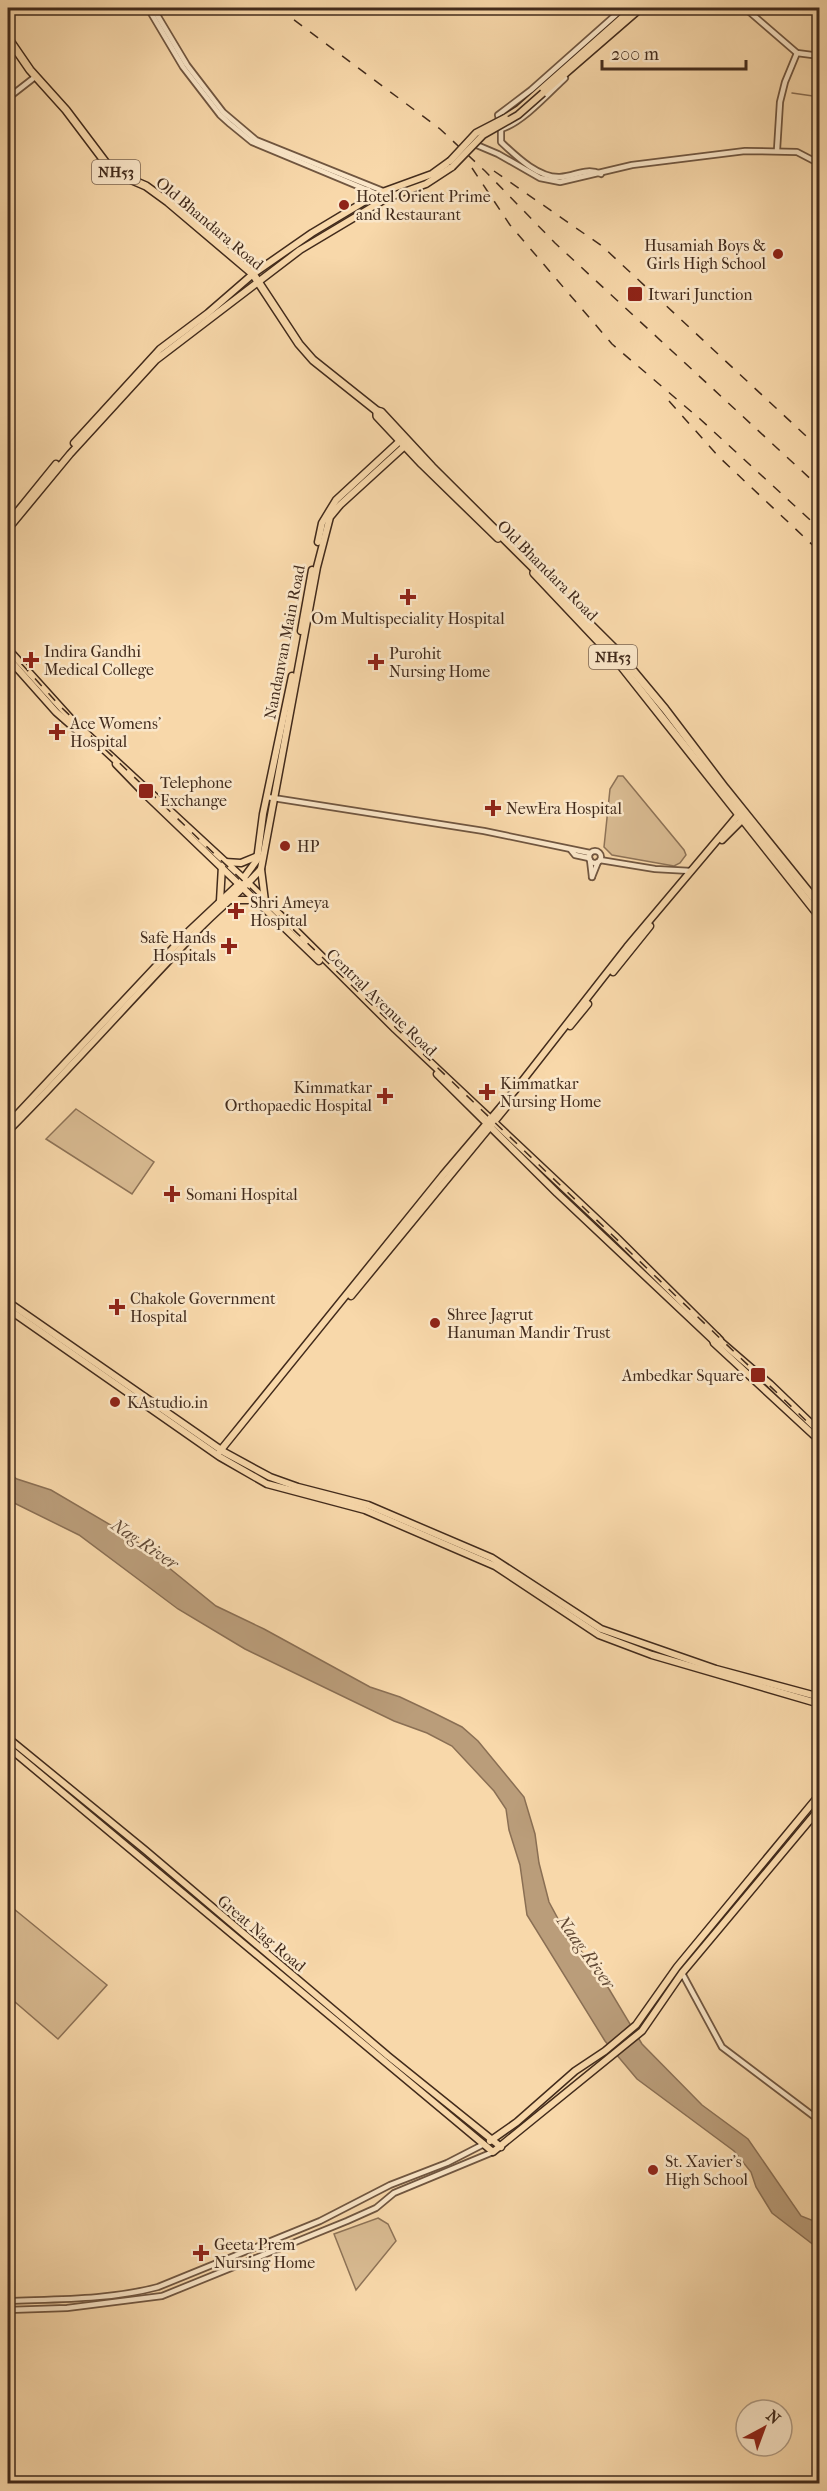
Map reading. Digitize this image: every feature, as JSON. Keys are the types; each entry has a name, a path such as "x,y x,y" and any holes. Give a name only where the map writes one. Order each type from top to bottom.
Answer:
{"highway":[{"name":"Old Bhandara Road","path":"8,38 35,77 66,110 109,167 124,177 146,186 168,202 256,278 299,344 313,360 377,411 569,607 618,662 743,815 803,891 819,917"},
{"name":"NH53","path":"803,891 819,906"}],"main road":[{"path":"8,524 31,492 153,359 256,278 384,196 400,188 433,180 452,167 471,143 518,115 630,13 641,8"},
{"path":"384,196 400,188"},
{"path":"8,529 153,359"},
{"path":"266,902 261,868 317,567 330,517 404,441"},
{"name":"Nandanvan Main Road","path":"8,1124 189,931 244,883 258,856 267,797 322,523 336,500 404,441"},
{"path":"8,649 73,722 223,864 241,863 258,856"},
{"name":"Central Avenue Road","path":"8,658 56,712 105,753 146,795 244,883 256,900 283,929 491,1122"},
{"path":"221,1454 491,1122 691,871 743,815"},
{"path":"220,902 223,864"},
{"path":"8,1131 119,1017 199,929 261,868"},
{"path":"244,883 491,1122 654,1274 819,1441"},
{"path":"230,900 256,900"},
{"path":"8,1302 221,1454 270,1478 368,1505 492,1558 602,1629 716,1669 819,1697"},
{"path":"8,1309 267,1484 365,1510 495,1566 598,1635 652,1654 819,1704"},
{"path":"717,1340 770,1384 819,1432"},
{"name":"Great Nag Road","path":"8,1738 145,1850 393,2060 501,2147"},
{"name":"Great Nag Road","path":"8,1748 493,2152"},
{"path":"484,2144 517,2121 575,2071 605,2051 636,2025 677,1967 819,1794"},
{"path":"493,2152 642,2031 682,1973 819,1808"},
{"path":"772,1849 779,1856"},
{"path":"762,1861 770,1867"},
{"path":"193,1902 198,1897"},
{"path":"388,2066 393,2060"}],"street":[{"path":"148,8 185,66 221,113 252,142 384,196"},
{"path":"153,8 185,66"},
{"path":"745,8 798,53 819,56"},
{"path":"501,129 508,127 542,99 626,24 630,13 620,11 531,90 498,115 501,142 537,170 560,177 592,170 601,174"},
{"path":"777,150 780,102 785,82 798,53"},
{"path":"8,98 35,77"},
{"path":"471,143 498,154 550,182 594,176 632,165 745,151 797,152 819,164"},
{"path":"267,797 484,831 571,850 576,849 590,857 655,869 691,871"},
{"path":"597,851 600,859 592,877 590,857 597,851"},
{"path":"682,1973 722,2047 819,2121"},
{"path":"8,2301 104,2297 158,2287 320,2221 390,2185 447,2163 484,2144"},
{"path":"8,2310 67,2308 162,2296 357,2217 376,2208 394,2193 493,2152"}],"shaded area":[{"path":"618,776 623,776 684,850 686,855 680,863 674,866 612,855 604,847 610,789"},
{"path":"76,1109 154,1162 132,1194 46,1139"},
{"path":"8,1473 17,1479 51,1490 131,1537 216,1606 264,1629 370,1687 400,1697 462,1727 478,1741 524,1797 535,1834 539,1863 549,1902 563,1928 603,1979 642,2044 702,2105 748,2139 801,2216 819,2223 819,2249 772,2213 756,2187 751,2172 734,2151 637,2079 605,2041 527,1915 520,1865 509,1830 506,1809 494,1791 452,1746 427,1733 394,1721 245,1649 178,1609 79,1535 8,1500"},
{"path":"14,1909 107,1985 58,2039 8,1996 8,1917"},
{"path":"378,2218 388,2224 396,2241 356,2290 334,2234"}],"waterway":[{"path":"792,93 820,97"}],"railway":[{"path":"278,8 440,129 485,171 555,243 816,484"},
{"path":"472,168 510,225 612,344 700,419 820,529"},
{"path":"494,171 602,246 820,449"},
{"path":"669,401 719,457 820,552"},
{"path":"8,649 61,707 820,1434"}],"place":[{"name":"Hotel Orient Prime and Restaurant","path":"344,205"},
{"name":"Husamiah Boys & Girls High School","path":"778,254"},
{"name":"Itwari Junction","path":"635,294"},
{"name":"Om Multispeciality Hospital","path":"408,597"},
{"name":"Indira Gandhi Medical College","path":"31,660"},
{"name":"Purohit Nursing Home","path":"376,662"},
{"name":"Ace Womens' Hospital","path":"57,732"},
{"name":"Telephone Exchange","path":"146,791"},
{"name":"NewEra Hospital","path":"493,808"},
{"name":"HP","path":"285,846"},
{"name":"Shri Ameya Hospital","path":"236,911"},
{"name":"Safe Hands Hospitals","path":"229,946"},
{"name":"Kimmatkar Nursing Home","path":"487,1092"},
{"name":"Kimmatkar Orthopaedic Hospital","path":"385,1096"},
{"name":"Somani Hospital","path":"172,1194"},
{"name":"Chakole Government Hospital","path":"117,1307"},
{"name":"Shree Jagrut Hanuman Mandir Trust","path":"435,1323"},
{"name":"Ambedkar Square","path":"758,1375"},
{"name":"KAstudio.in","path":"115,1402"},
{"name":"St. Xavier's High School","path":"653,2170"},
{"name":"Geeta Prem Nursing Home","path":"201,2253"}],"water label":[{"name":"Nag River","path":"145,1544"},
{"name":"Naag River","path":"586,1952"}]}
